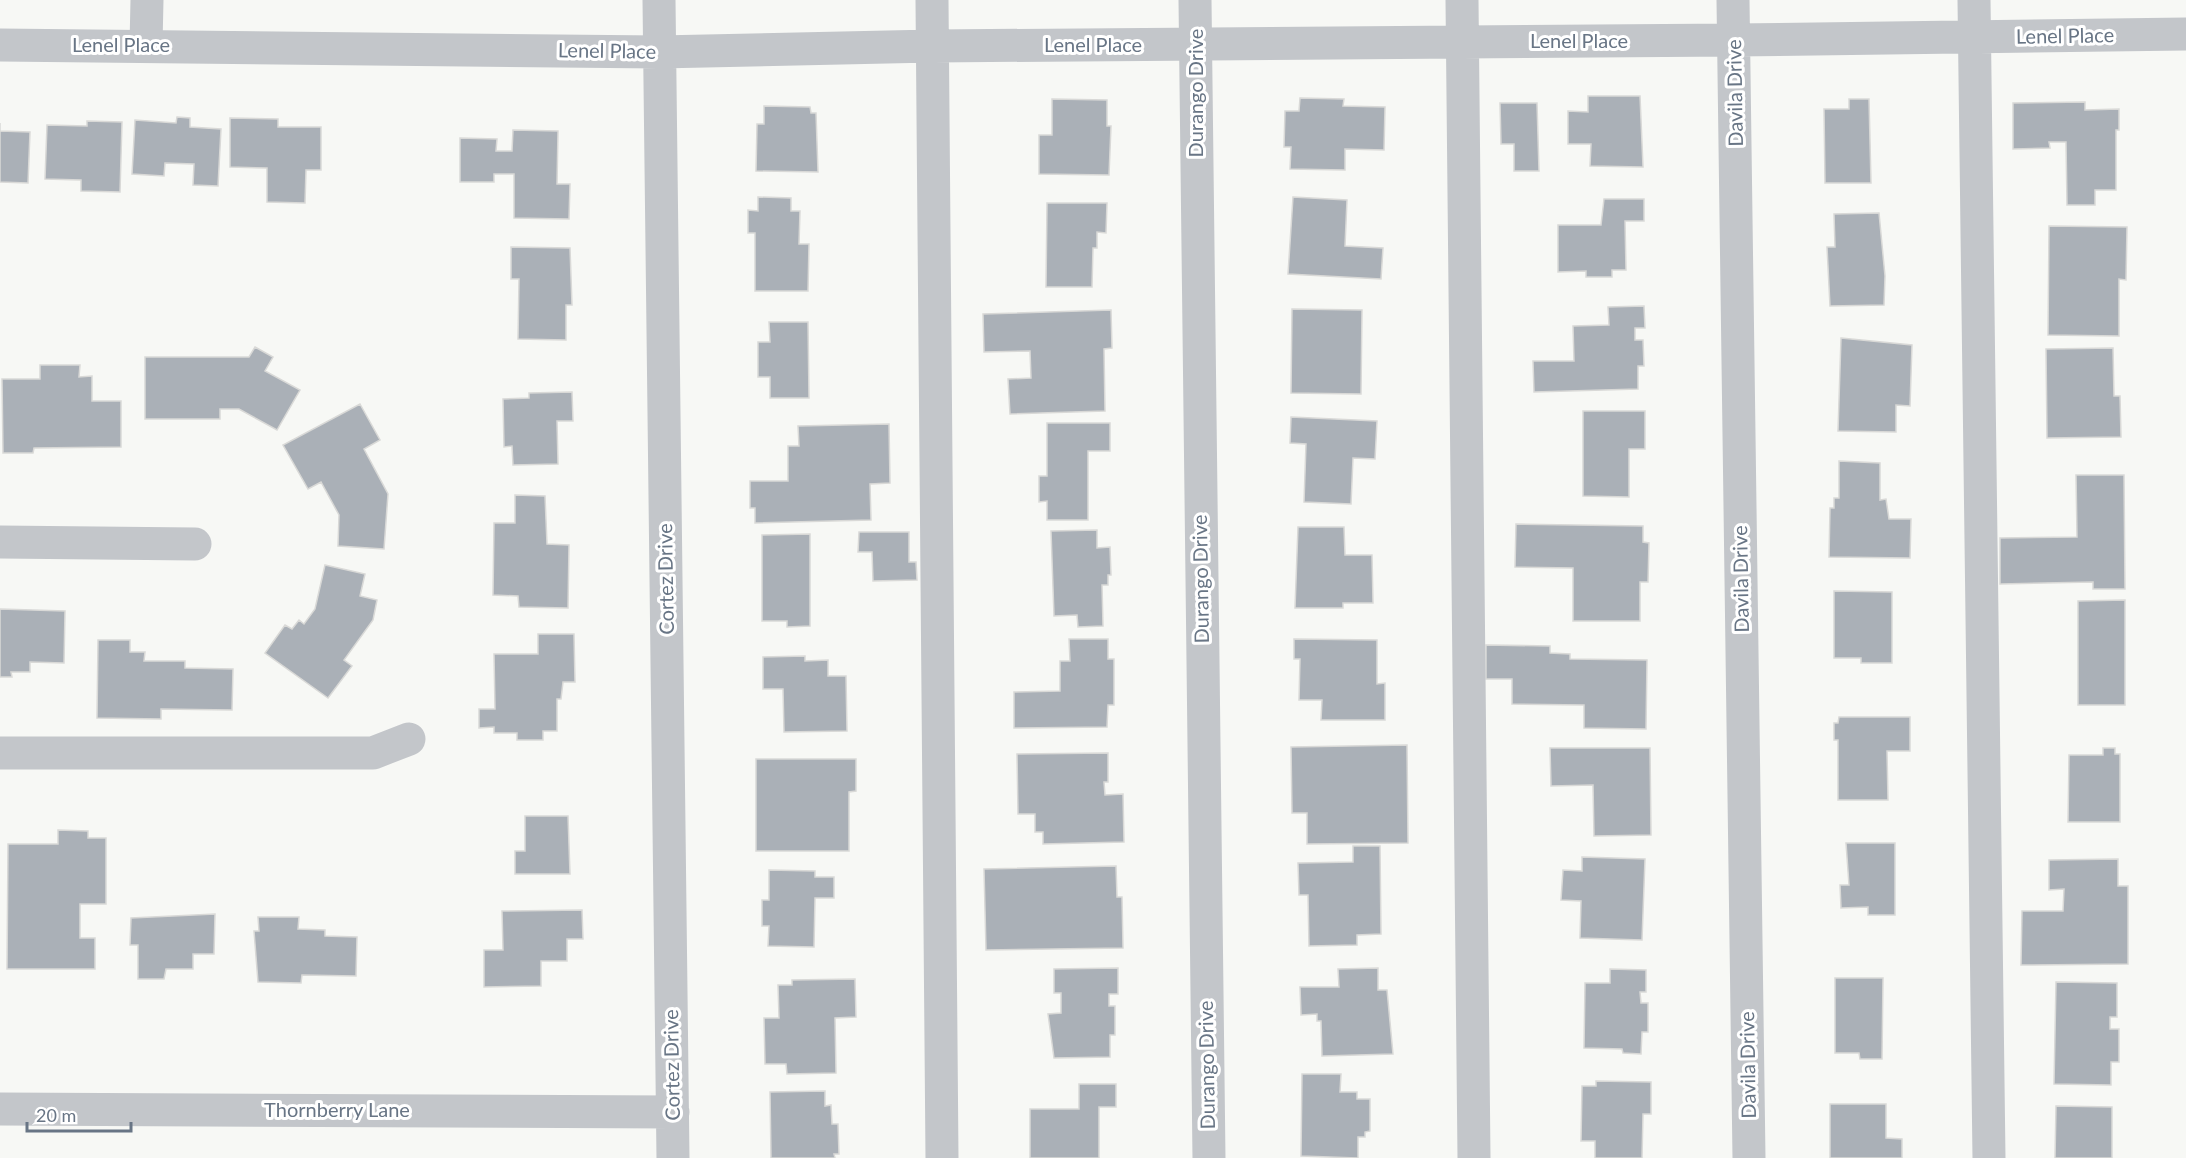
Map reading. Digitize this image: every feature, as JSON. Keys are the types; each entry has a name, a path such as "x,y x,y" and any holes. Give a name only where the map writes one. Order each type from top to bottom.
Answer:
{"street":[{"path":"146,45 147,0"},
{"name":"Cortez Drive","path":"659,0 674,1158"},
{"path":"932,0 942,1158"},
{"name":"Durango Drive","path":"1195,0 1209,1158"},
{"path":"1462,0 1474,1158"},
{"name":"Davila Drive","path":"1734,0 1749,1158"},
{"path":"1974,0 1989,1158"},
{"name":"Lenel Place","path":"0,45 659,52 933,46 2186,34"},
{"path":"0,542 195,544"},
{"path":"0,753 373,753 409,739"},
{"name":"Thornberry Lane","path":"0,1109 673,1112"}],"building":[{"path":"1588,96 1640,96 1643,167 1590,166 1591,144 1568,144 1568,111 1588,112"},
{"path":"1300,98 1344,99 1343,106 1385,107 1384,150 1345,149 1345,170 1290,169 1291,147 1284,147 1285,111 1299,111"},
{"path":"1052,99 1107,100 1107,126 1111,126 1109,175 1039,174 1039,135 1052,135"},
{"path":"1849,99 1869,99 1871,183 1825,183 1824,109 1849,109"},
{"path":"2085,102 2085,110 2119,109 2119,130 2116,130 2116,190 2095,190 2095,205 2067,205 2066,142 2049,142 2050,148 2013,149 2013,103"},
{"path":"1500,103 1537,103 1539,171 1514,171 1514,144 1501,144"},
{"path":"764,106 810,107 811,113 816,113 818,172 756,171 757,124 764,124"},
{"path":"177,117 190,118 190,127 221,129 218,186 193,185 194,164 165,163 164,176 132,174 135,120 176,123"},
{"path":"230,118 278,119 278,127 321,127 321,170 306,170 305,203 267,202 267,168 230,167"},
{"path":"87,121 122,122 120,192 81,191 81,180 45,179 47,125 87,126"},
{"path":"513,130 558,131 557,184 570,184 569,219 514,218 514,174 494,174 494,182 460,182 460,138 497,139 496,151 512,151"},
{"path":"0,131 30,132 28,183 0,182"},
{"path":"758,197 791,198 791,211 800,211 799,244 809,244 808,291 755,291 755,233 748,233 748,210 758,211"},
{"path":"1293,197 1347,200 1345,246 1383,248 1381,279 1288,274"},
{"path":"1604,199 1644,199 1644,221 1625,221 1626,270 1612,270 1612,277 1586,277 1586,271 1558,272 1558,225 1601,225"},
{"path":"1047,203 1107,203 1106,233 1097,232 1097,248 1093,248 1092,287 1046,287"},
{"path":"1879,213 1885,276 1884,305 1830,306 1827,247 1835,247 1834,214"},
{"path":"2049,226 2127,227 2126,280 2119,279 2119,336 2048,335"},
{"path":"511,247 570,248 572,305 566,305 566,340 518,339 519,279 511,279"},
{"path":"1644,306 1645,328 1635,328 1635,340 1643,340 1644,366 1638,366 1638,389 1534,392 1533,361 1574,361 1573,326 1609,325 1608,307"},
{"path":"1292,309 1362,310 1361,394 1291,393"},
{"path":"1111,310 1112,348 1104,349 1105,411 1010,414 1008,379 1031,378 1030,351 984,352 983,314"},
{"path":"769,322 808,322 809,398 770,398 770,377 758,377 758,342 770,342"},
{"path":"1841,338 1912,345 1910,406 1896,405 1896,432 1838,431"},
{"path":"255,347 273,357 265,371 300,390 277,430 239,409 220,409 220,419 145,419 145,357 249,357"},
{"path":"2113,348 2114,396 2120,396 2121,437 2047,438 2046,349"},
{"path":"40,365 80,365 79,377 92,376 92,401 121,401 121,447 34,448 33,453 3,453 2,379 40,379"},
{"path":"572,392 573,421 557,421 558,464 513,465 512,446 504,447 503,399 529,398 529,393"},
{"path":"360,404 380,440 364,449 388,494 384,549 338,546 339,515 321,482 308,489 283,445"},
{"path":"1583,411 1645,411 1645,449 1629,449 1629,497 1583,496"},
{"path":"1291,417 1377,421 1375,459 1353,458 1351,504 1304,502 1306,444 1290,443"},
{"path":"1047,423 1110,423 1110,451 1088,451 1088,520 1047,520 1047,501 1039,502 1039,476 1047,476"},
{"path":"889,424 890,483 870,484 871,520 755,523 755,508 750,508 750,481 788,481 788,446 799,446 798,426"},
{"path":"1839,461 1880,463 1880,500 1886,499 1889,519 1911,519 1910,558 1829,557 1830,508 1834,508 1834,498 1839,498"},
{"path":"2076,475 2124,475 2125,589 2093,589 2093,582 2000,584 2000,538 2077,537"},
{"path":"515,495 545,496 547,544 569,545 568,608 519,607 518,596 493,595 494,523 515,523"},
{"path":"1516,524 1643,526 1643,542 1649,543 1648,582 1640,582 1640,621 1573,621 1573,568 1515,567"},
{"path":"1298,527 1344,527 1345,555 1372,555 1373,603 1343,603 1343,608 1295,608"},
{"path":"1097,530 1097,548 1110,547 1111,575 1108,575 1108,585 1102,585 1103,626 1078,627 1077,615 1054,616 1051,531"},
{"path":"859,532 909,532 909,562 916,562 917,580 873,581 872,552 858,552"},
{"path":"810,534 810,626 787,627 787,621 762,621 762,535"},
{"path":"325,565 365,574 360,596 377,600 373,620 344,660 352,666 328,698 265,653 285,625 292,629 299,620 304,624 315,609"},
{"path":"1834,591 1892,592 1892,663 1861,663 1861,658 1834,658"},
{"path":"2125,600 2125,705 2078,705 2078,601"},
{"path":"0,609 65,611 64,663 30,662 30,672 11,672 12,677 0,677"},
{"path":"538,634 574,634 575,682 563,682 561,699 557,699 557,731 543,731 543,740 517,740 517,733 494,733 494,727 479,728 479,709 495,709 494,654 538,654"},
{"path":"1069,639 1108,639 1108,659 1114,659 1114,705 1108,705 1107,727 1014,728 1014,692 1060,691 1060,661 1070,661"},
{"path":"1294,639 1377,640 1377,684 1385,683 1385,720 1321,720 1322,700 1299,700 1300,659 1294,659"},
{"path":"98,640 130,640 130,652 145,652 144,661 185,661 185,668 233,669 232,710 161,709 161,719 97,718"},
{"path":"1486,645 1550,646 1550,653 1570,654 1570,659 1647,660 1646,729 1584,728 1584,705 1512,704 1512,679 1486,679"},
{"path":"805,656 805,661 828,660 828,676 846,676 847,731 784,732 783,689 763,689 763,657"},
{"path":"1839,717 1910,717 1910,751 1887,751 1888,800 1838,800 1838,740 1834,740 1834,723 1838,723"},
{"path":"1407,745 1408,843 1307,844 1307,813 1292,813 1291,747"},
{"path":"1550,748 1650,748 1651,835 1594,836 1593,785 1551,786"},
{"path":"2103,748 2115,748 2115,754 2120,754 2120,822 2068,822 2069,755 2103,755"},
{"path":"1108,753 1108,782 1104,782 1105,795 1123,794 1124,842 1043,844 1043,832 1035,832 1035,814 1018,814 1017,754"},
{"path":"756,759 856,759 856,791 849,792 849,851 756,851"},
{"path":"525,816 568,816 570,874 515,874 515,851 525,851"},
{"path":"58,830 88,831 88,838 106,838 106,904 80,904 80,938 95,938 95,969 7,969 8,844 58,844"},
{"path":"1846,843 1895,843 1895,915 1868,915 1868,907 1841,908 1840,885 1849,885"},
{"path":"1353,846 1380,846 1381,934 1357,935 1357,945 1309,946 1308,895 1299,895 1298,863 1353,862"},
{"path":"1582,857 1645,859 1642,940 1580,938 1581,901 1561,900 1563,870 1582,871"},
{"path":"2118,859 2118,886 2128,886 2128,964 2021,965 2022,911 2063,911 2064,889 2049,890 2049,860"},
{"path":"1116,866 1117,897 1122,897 1123,948 986,950 984,869"},
{"path":"769,870 815,871 815,877 834,877 834,898 815,898 814,947 768,946 769,926 762,926 762,900 769,900"},
{"path":"582,910 583,939 567,939 567,961 541,961 541,986 484,987 484,950 503,950 502,911"},
{"path":"215,914 214,954 193,954 193,969 166,969 164,979 138,979 138,945 130,945 131,918"},
{"path":"258,917 299,917 298,929 325,930 325,936 357,937 356,976 302,975 301,983 258,982 254,931 259,931"},
{"path":"1118,968 1118,994 1109,994 1109,1006 1115,1006 1115,1035 1110,1035 1110,1057 1054,1058 1048,1014 1061,1013 1061,993 1054,993 1054,969"},
{"path":"1378,968 1378,990 1387,990 1393,1054 1322,1056 1321,1021 1317,1021 1317,1014 1301,1015 1300,987 1339,987 1338,969"},
{"path":"1610,969 1646,970 1646,992 1640,992 1641,1003 1648,1003 1648,1032 1642,1032 1641,1054 1623,1053 1622,1049 1584,1048 1585,983 1610,983"},
{"path":"1835,978 1883,978 1882,1059 1860,1059 1859,1053 1835,1053"},
{"path":"855,979 856,1017 835,1018 836,1073 787,1074 786,1064 765,1064 764,1018 779,1018 778,985 792,985 792,980"},
{"path":"2056,982 2117,983 2117,1017 2110,1017 2110,1029 2119,1029 2119,1062 2111,1062 2111,1085 2054,1084"},
{"path":"1302,1074 1341,1074 1340,1092 1357,1092 1357,1099 1370,1099 1370,1131 1365,1132 1365,1137 1358,1137 1358,1158 1301,1156"},
{"path":"1596,1081 1651,1082 1651,1114 1643,1114 1642,1158 1595,1158 1595,1141 1581,1141 1582,1086 1596,1086"},
{"path":"1079,1084 1116,1084 1116,1107 1099,1107 1099,1158 1030,1158 1030,1109 1079,1109"},
{"path":"825,1091 825,1106 831,1105 832,1124 838,1124 839,1154 834,1154 835,1158 771,1158 770,1092"},
{"path":"1830,1104 1886,1104 1886,1138 1902,1139 1902,1158 1830,1158"},
{"path":"2056,1106 2112,1107 2112,1158 2055,1158"}]}
